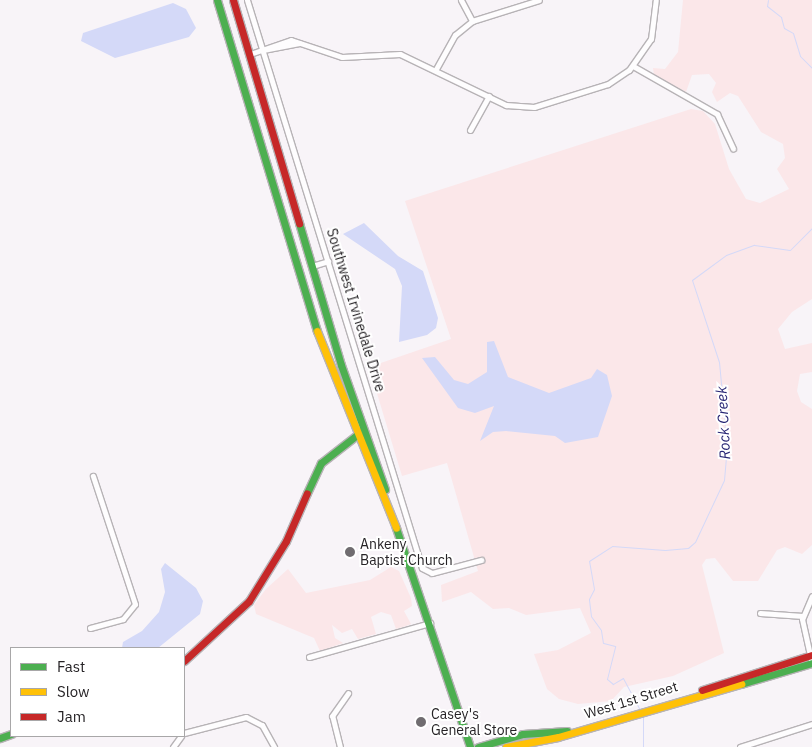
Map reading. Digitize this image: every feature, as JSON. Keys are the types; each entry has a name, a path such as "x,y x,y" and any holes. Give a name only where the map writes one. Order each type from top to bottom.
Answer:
{"main road":[{"name":"Southwest Irvinedale Drive","path":"217,0 320,341 386,497"},
{"name":"Southwest Irvinedale Drive","path":"233,0 312,266 386,497 431,623 470,747"},
{"path":"185,660 249,600 286,541 321,464 365,430"},
{"name":"West 1st Street","path":"506,747 575,731 811,660"},
{"name":"West 1st Street","path":"478,747 523,734 575,731"}],"street":[{"name":"Southwest Irvinedale Drive","path":"247,0 422,568 432,573 481,560"},
{"path":"460,0 472,22"},
{"path":"436,69 455,35 472,22 539,0"},
{"path":"250,54 299,42 342,57 400,54 436,69 506,105 534,107 608,84 633,66 651,39 656,0"},
{"path":"633,66 717,114 733,149"},
{"path":"470,130 488,96"},
{"path":"312,266 328,261"},
{"path":"90,628 123,619 135,604 93,476"},
{"path":"811,660 803,616 812,596"},
{"path":"760,613 803,616"},
{"path":"308,657 431,623"},
{"path":"340,747 332,716 348,693"},
{"path":"185,733 246,717 262,725 274,747"},
{"path":"740,747 812,724"}],"shaded area":[{"path":"683,0 812,0 812,299 792,312 778,329 785,349 812,343 812,372 800,374 797,391 801,402 812,409 812,545 802,554 785,547 777,550 758,581 733,581 715,558 706,559 702,565 724,653 673,676 624,687 611,701 578,704 559,699 547,689 534,654 558,650 591,633 580,608 526,615 509,608 493,609 471,592 442,602 441,585 478,571 447,463 402,476 369,367 451,339 405,201 691,109 703,111 715,124 729,169 746,199 760,203 789,189 777,169 785,158 783,144 761,132 738,96 730,93 717,102 712,92 716,83 709,74 692,75 686,92 654,75 653,68 665,69 678,52"},
{"path":"391,567 399,571 411,598 412,606 404,611 411,624 406,626 396,629 391,615 381,612 371,617 376,634 358,639 352,629 342,633 332,625 335,638 343,643 320,651 314,638 256,614 254,605 266,589 288,569 306,593 370,580"}],"water":[{"path":"173,3 186,9 196,28 189,37 115,58 81,41 83,33"},
{"path":"364,223 398,256 423,271 438,318 436,328 427,335 399,342 402,286 395,269 343,234"},
{"path":"494,341 508,377 549,393 591,378 597,369 607,375 612,396 598,437 565,443 555,436 506,431 493,432 480,441 494,406 475,413 458,408 422,358 435,357 454,380 468,384 487,372 487,342"},
{"path":"165,563 196,588 203,601 200,614 159,647 122,647 123,642 142,631 159,612 165,592 161,569"}],"waterway":[{"name":"Rock Creek","path":"768,0 767,6 781,17 784,28 793,33 800,56 812,68"},
{"name":"Rock Creek","path":"640,710 623,678 613,684 607,679 615,646 603,643 601,630 591,616 589,599 594,589 589,561 612,546 665,550 688,548 695,542 724,480 727,448 719,362 692,280 726,255 754,245 790,250 812,228"},
{"name":"Rock Creek","path":"643,716 643,747"}],"traffic: fast":[{"path":"217,0 317,331"},
{"path":"299,223 341,365 385,489"},
{"path":"307,493 321,463 362,431"},
{"path":"396,528 470,747"},
{"path":"741,684 812,663"},
{"path":"478,747 523,734 567,731"},
{"path":"0,738 10,734"}],"traffic: slow":[{"path":"317,331 396,528"},
{"path":"506,747 558,737 741,684"}],"traffic: jam":[{"path":"233,0 299,223"},
{"path":"185,660 249,601 286,541 307,493"},
{"path":"702,690 812,655"}],"place":[{"name":"Ankeny Baptist Church","path":"350,552"},
{"name":"Casey's General Store","path":"421,722"}]}
